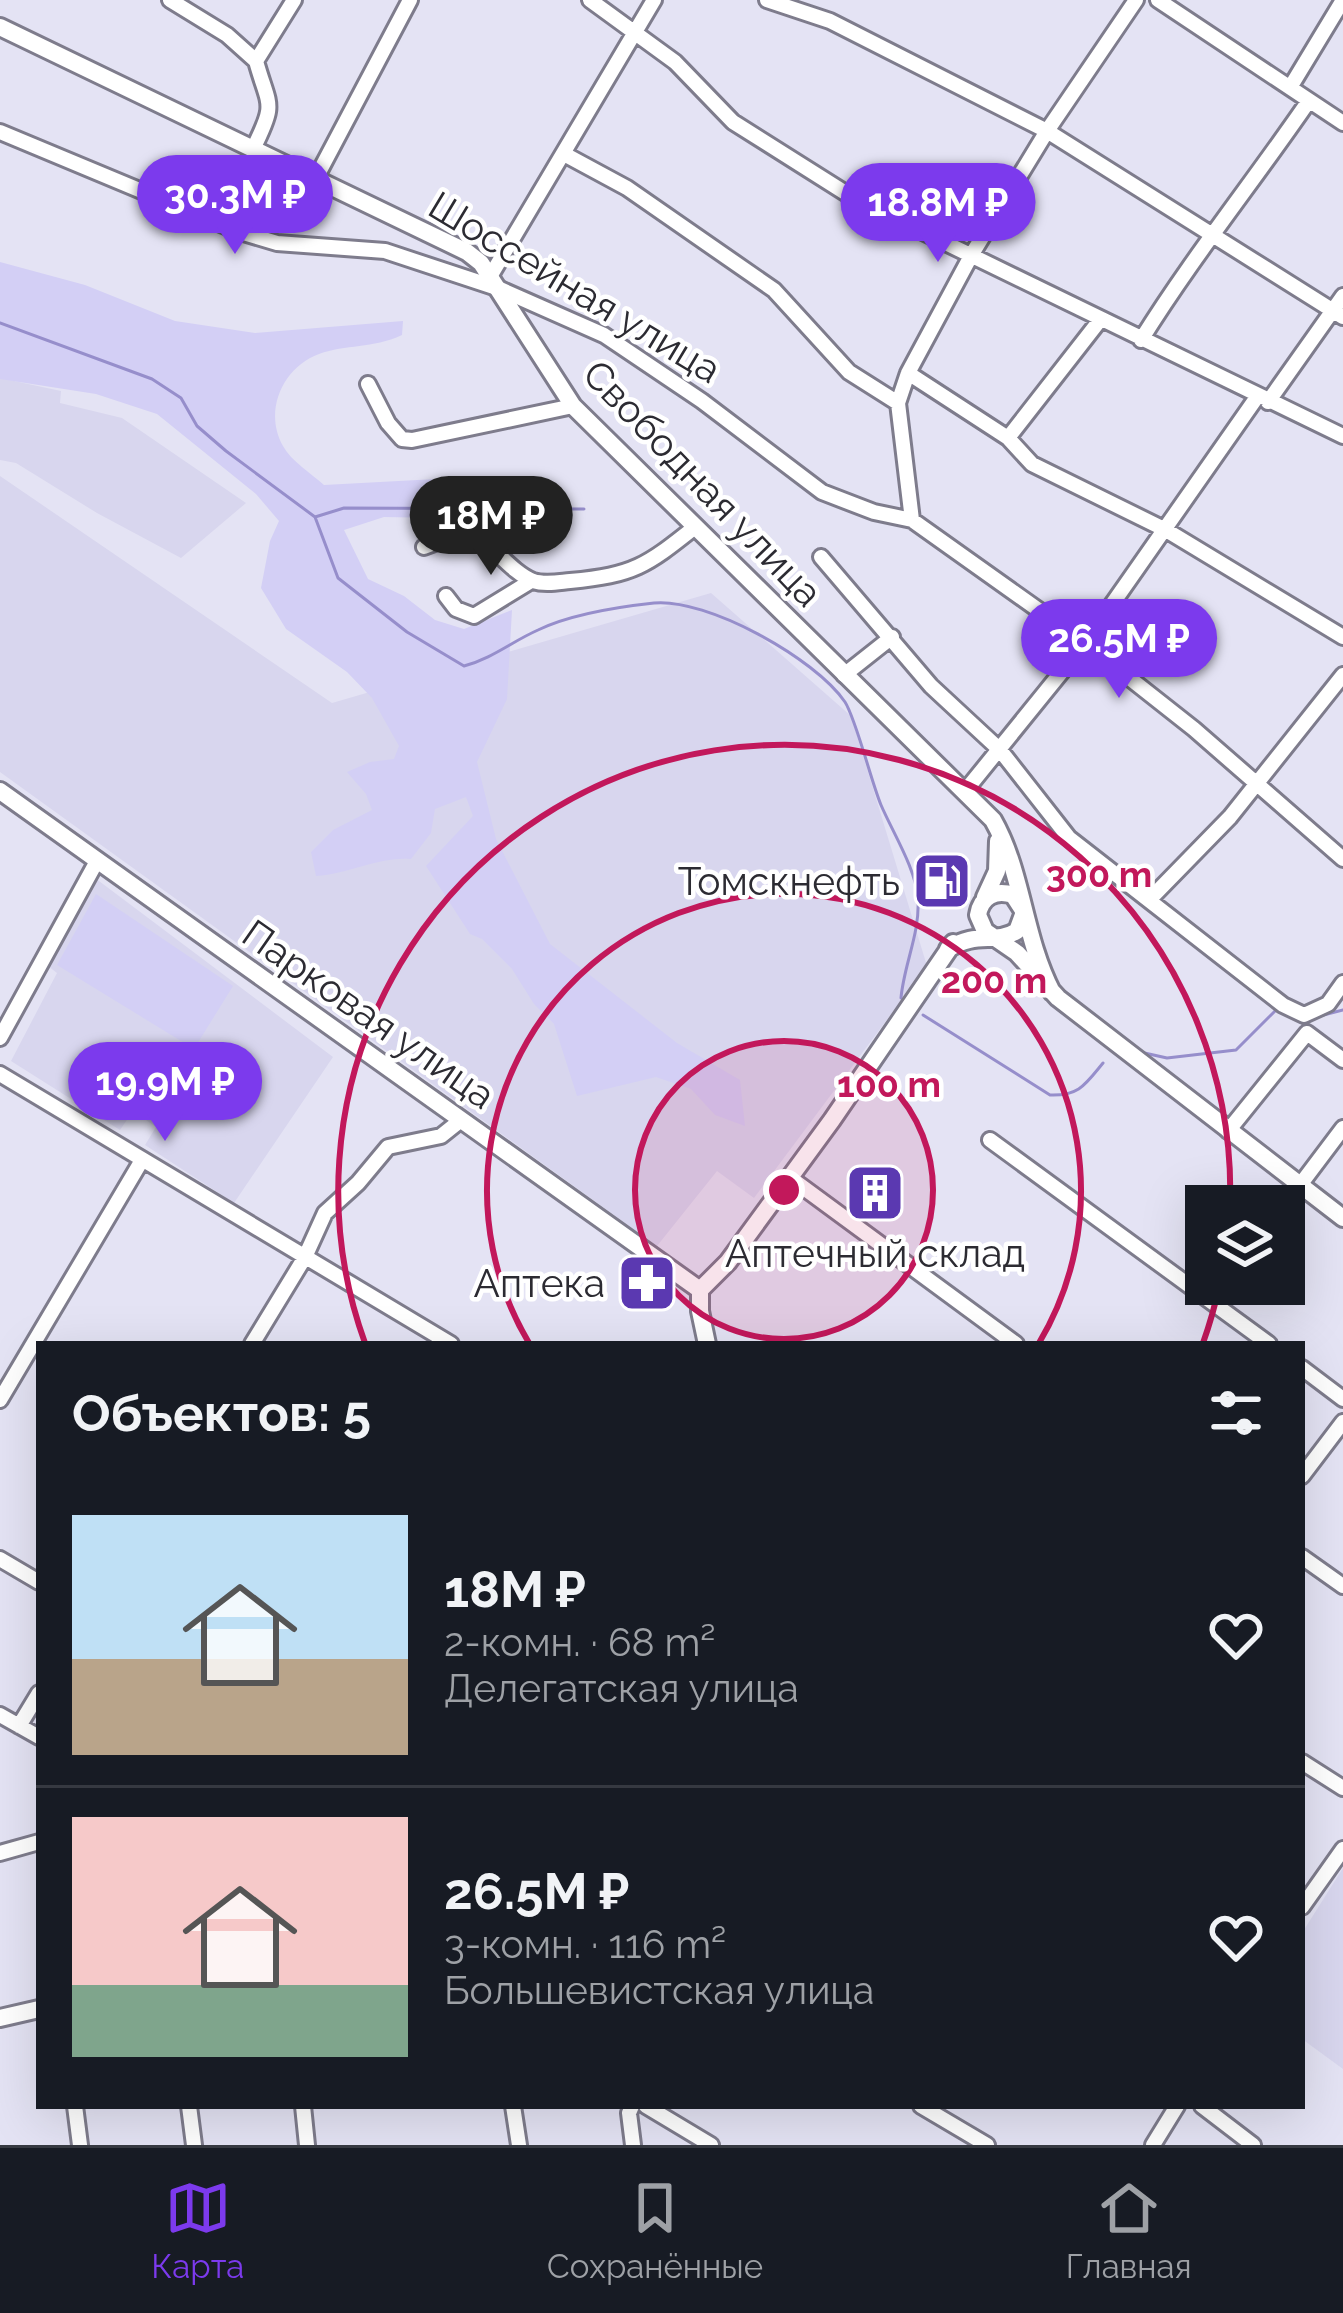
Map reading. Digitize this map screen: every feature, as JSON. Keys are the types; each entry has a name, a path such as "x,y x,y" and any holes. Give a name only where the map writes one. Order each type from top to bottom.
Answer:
{"main road":[{"name":"Шоссейная улица","path":"0,27 467,252 496,282"},
{"name":"Свободная улица","path":"496,282 573,406 993,820"},
{"name":"Парковая улица","path":"0,791 700,1290"},
{"path":"707,1341 700,1290 728,1262 981,903 999,861 993,820"},
{"path":"993,820 1006,848 1031,947 1052,992"},
{"path":"949,950 969,938 995,937 1017,932 1024,912 1017,898 995,893 981,903 979,921 985,932 995,937 1017,953 1052,992 1300,1185"},
{"path":"1305,1189 1343,1218"},
{"path":"0,2018 36,2010"}],"street":[{"path":"170,0 226,34 256,61 271,101 254,149"},
{"path":"256,61 294,0"},
{"path":"316,178 410,0"},
{"path":"590,0 675,62 733,122 855,199 1343,436"},
{"path":"0,132 240,232 277,242 385,251 496,282 654,0"},
{"path":"767,0 830,21 1048,131 1338,314"},
{"path":"1136,0 972,254 908,373 898,403 912,520 1085,643 1194,729 1343,859"},
{"path":"1158,0 1343,123"},
{"path":"1291,86 1343,0"},
{"path":"1141,340 1308,102"},
{"path":"564,154 627,188 774,290 849,372 898,403"},
{"name":"Шоссейная улица","path":"496,282 604,335 702,401 822,492 874,512 912,520"},
{"path":"966,790 1085,643 1262,399 1338,314 1343,296"},
{"path":"1008,438 1100,320"},
{"path":"908,373 1008,438 1032,464 1166,530 1343,637"},
{"path":"368,384 402,439 573,406"},
{"path":"424,548 467,530 532,580 547,583 621,576 657,557 695,527"},
{"name":"Свободная улица","path":"821,557 931,686 1000,750 1069,838 1283,1005 1304,1015 1328,1004 1343,983"},
{"path":"446,596 456,609 474,616 532,580"},
{"path":"844,675 892,638"},
{"path":"1150,899 1230,818 1343,675"},
{"path":"0,1038 97,861"},
{"path":"1228,1131 1306,1034 1343,1060"},
{"path":"0,1074 305,1257 424,1337"},
{"path":"254,1341 305,1257 325,1213 384,1151 441,1136 461,1120"},
{"path":"1300,1185 1343,1128"},
{"path":"990,1140 1265,1341"},
{"path":"0,1400 142,1160"},
{"path":"789,1177 1012,1341"},
{"path":"1305,1370 1343,1399"},
{"path":"1305,1471 1343,1422"},
{"path":"0,1558 36,1580"},
{"path":"1305,1560 1343,1586"},
{"path":"19,1726 36,1698"},
{"path":"0,1714 36,1735"},
{"path":"1305,1764 1343,1788"},
{"path":"0,1853 36,1843"},
{"path":"1305,1903 1343,1849"},
{"path":"76,2109 80,2145"},
{"path":"189,2109 194,2145"},
{"path":"303,2109 307,2145"},
{"path":"513,2109 519,2145"},
{"path":"631,2109 633,2145"},
{"path":"651,2109 711,2145"},
{"path":"926,2109 987,2145"},
{"path":"1153,2145 1175,2109"},
{"path":"1206,2109 1253,2145"}],"shaded area":[{"path":"0,262 85,285 175,321 255,333 403,321 402,335 319,354 295,369 276,405 277,433 296,462 324,485 492,476 525,487 490,519 384,517 344,530 368,579 404,596 435,620 464,629 512,610 507,699 477,762 496,839 550,944 677,1043 740,1080 745,1126 715,1115 691,1089 656,1077 577,1096 554,1024 534,1004 512,969 482,939 470,934 426,866 473,816 466,797 435,809 431,833 411,859 316,876 311,852 333,830 372,810 366,794 347,772 394,759 399,746 372,698 347,672 286,629 261,588 279,521 256,494 157,414 96,394 0,379"},
{"path":"0,378 61,391 60,403 122,418 246,503 181,558 16,463 0,460"},
{"path":"0,476 332,703 711,593 851,716 927,966 754,1198 717,1171 657,1246 0,772"},
{"path":"95,878 333,1057 234,1203 145,1145 156,1127 133,1111 120,1130 11,1061 57,973 48,966"},
{"path":"96,894 233,986 194,1049 57,965"},
{"path":"1343,1868 1343,2069 1305,2041 1305,1928"}],"waterway":[{"path":"0,323 152,379 181,398 197,426 226,451 315,517 344,508 584,509"},
{"path":"315,517 338,578 407,632 464,666 565,620 654,603 702,610 730,621 810,667 849,710 881,805 913,876 918,912 901,998"},
{"path":"1140,1052 1167,1058 1236,1050 1277,1009 1301,1021"},
{"path":"1316,1017 1343,1010"},
{"path":"923,1015 1050,1095 1081,1088 1103,1063"}],"place":[{"name":"Томскнефть","path":"942,881"},
{"name":"Аптечный склад","path":"875,1193"},
{"name":"Аптека","path":"647,1283"}]}
